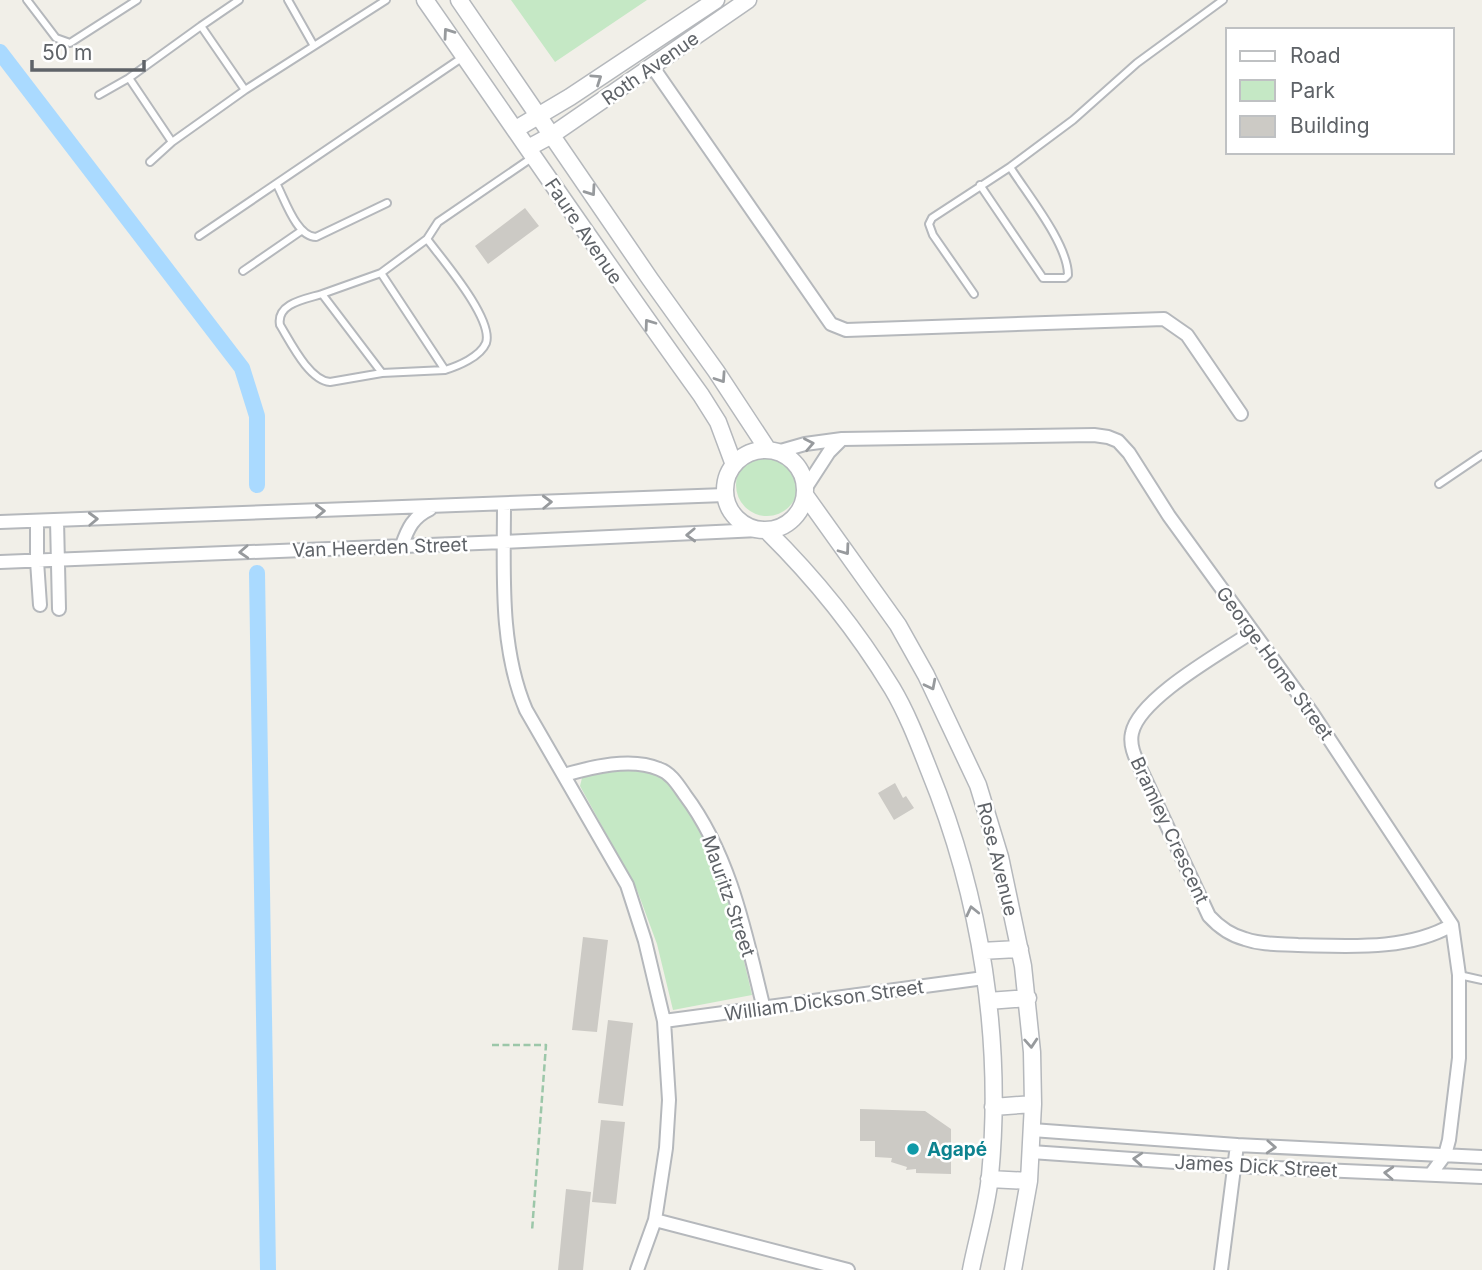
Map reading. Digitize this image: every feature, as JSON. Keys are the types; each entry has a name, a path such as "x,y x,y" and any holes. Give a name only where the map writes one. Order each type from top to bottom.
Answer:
{"street":[{"name":"Faure Avenue","path":"425,0 718,422 734,465"},
{"name":"Faure Avenue","path":"459,0 650,279 773,451"},
{"name":"Roth Avenue","path":"516,129 570,97 716,0"},
{"name":"Roth Avenue","path":"531,152 748,0"},
{"path":"652,66 831,324 846,330 1164,319 1186,335 1241,414"},
{"path":"631,299 650,279"},
{"name":"George Home Street","path":"773,451 842,439 1094,435 1118,442 1129,453 1169,516 1312,713 1452,925 1460,975 1459,1058 1452,1124 1445,1155"},
{"path":"805,492 797,466 786,456 773,451 753,452 734,465 726,481 725,495 733,514 749,527 763,530 788,523 802,506 805,492 829,452 842,439"},
{"name":"Rose Avenue","path":"805,492 898,625 956,735 978,785 1000,857 1028,998 1033,1104 1029,1181 1013,1270"},
{"name":"Van Heerden Street","path":"0,522 725,495"},
{"path":"503,504 507,635 517,689 526,710 627,885 645,941 664,1021 669,1100 666,1148 655,1220 637,1270"},
{"path":"402,545 408,527 419,514 434,507"},
{"path":"57,520 59,609"},
{"path":"37,521 40,605"},
{"name":"Rose Avenue","path":"763,530 823,589 893,690 920,745 960,856 981,951 988,1002 993,1107 989,1179 971,1270"},
{"name":"Van Heerden Street","path":"0,562 763,530"},
{"name":"Bramley Crescent","path":"1252,632 1147,706 1134,724 1131,737 1133,751 1141,770 1209,916 1227,932 1252,941 1337,947 1424,938 1452,925"},
{"name":"Mauritz Street","path":"564,775 615,764 646,765 669,774 676,782 699,813 719,854 741,918 764,1009"},
{"path":"981,951 1020,949"},
{"name":"William Dickson Street","path":"664,1021 984,978"},
{"path":"988,1002 1028,998"},
{"path":"993,1107 1033,1104"},
{"name":"James Dick Street","path":"1032,1130 1237,1146 1482,1157"},
{"path":"1220,1270 1237,1146"},
{"name":"James Dick Street","path":"1031,1152 1233,1166 1482,1177"},
{"path":"1431,1174 1445,1155"},
{"path":"989,1179 1029,1181"},
{"path":"655,1220 848,1270"}],"lane":[{"path":"27,0 56,38 69,43 138,0"},
{"path":"99,95 129,78 239,0"},
{"path":"288,0 314,46"},
{"path":"150,162 172,142 245,90 386,0"},
{"path":"974,294 933,235 929,225 932,218 1010,167 1073,120 1137,63 1223,0"},
{"path":"201,26 245,90"},
{"path":"199,236 464,56"},
{"path":"129,78 172,142"},
{"path":"426,239 474,302 481,316 486,342 480,351 455,367 445,370 382,373 330,382 322,381 313,375 280,325 279,320 284,309 381,273 426,239 438,222 531,152"},
{"path":"980,185 1043,278 1065,278 1068,275 1068,267 1057,239 1010,167"},
{"path":"277,185 306,236 316,237 387,203"},
{"path":"243,271 301,231"},
{"path":"381,273 445,370"},
{"path":"322,294 382,373"},
{"path":"1439,484 1482,455"},
{"path":"1460,975 1482,980"}],"path":[{"path":"492,1045 546,1045 532,1231"}],"green space":[{"path":"511,0 647,0 555,62"},
{"path":"767,454 789,463 798,485 789,507 767,516 745,507 736,485 745,463"},
{"path":"619,767 658,771 672,780 698,822 731,906 752,995 673,1010 657,944 637,890 580,786 582,778 595,771"}],"building":[{"path":"525,208 539,226 488,264 475,246"},
{"path":"895,783 903,798 906,796 914,808 894,820 878,793"},
{"path":"583,937 608,940 597,1032 572,1030"},
{"path":"608,1020 633,1023 623,1106 598,1103"},
{"name":"Agapé","path":"860,1109 925,1111 951,1129 951,1174 916,1173 916,1169 906,1170 907,1167 891,1162 892,1158 875,1157 875,1141 860,1141"},
{"path":"601,1120 625,1122 616,1204 592,1202"},
{"path":"566,1189 591,1192 583,1270 558,1270"}],"waterway":[{"path":"0,52 242,368 257,416 257,485"},
{"path":"257,573 268,1270"}],"place":[{"name":"Agapé","path":"913,1149"}]}
